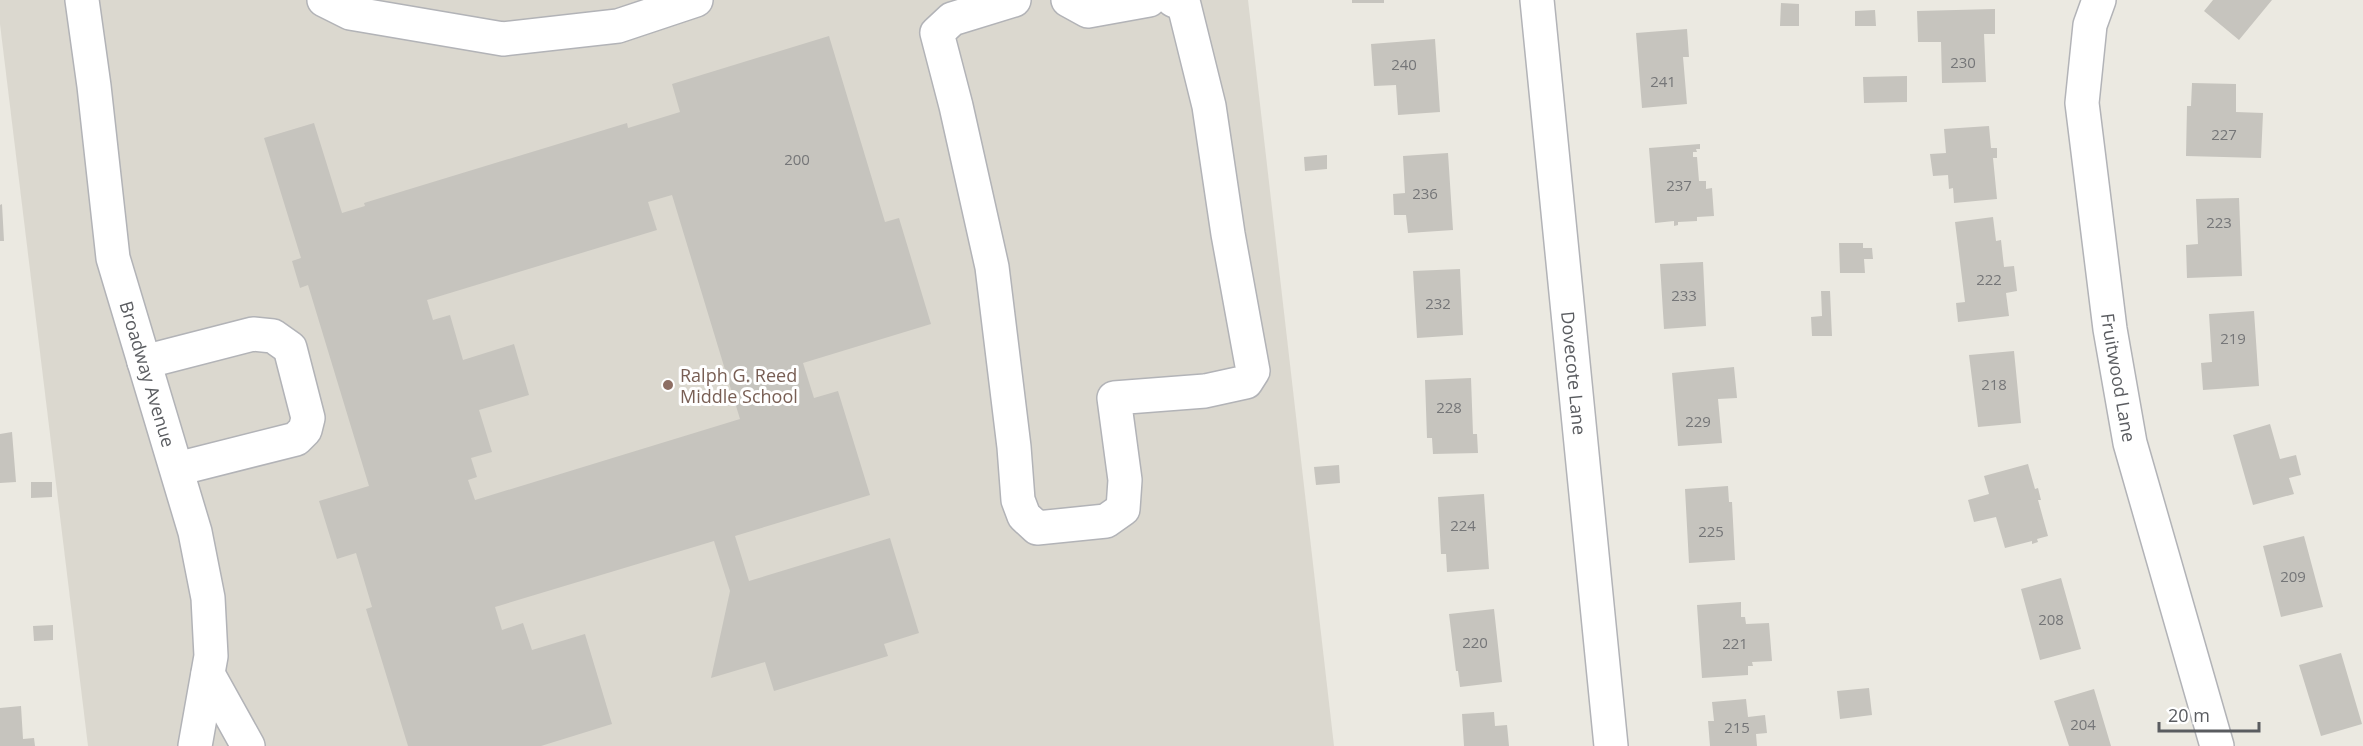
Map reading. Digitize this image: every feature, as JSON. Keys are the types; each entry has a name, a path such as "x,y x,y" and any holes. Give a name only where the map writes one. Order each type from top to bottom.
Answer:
{"street":[{"name":"Broadway Avenue","path":"82,0 113,258 195,532 208,597 211,657 195,746"},
{"path":"324,0 350,14 503,39 618,26 696,0"},
{"path":"1014,0 981,12 952,18 937,33 992,267 1014,447 1018,500 1024,516 1037,528 1106,521 1123,509 1125,480 1114,398 1205,391 1246,382 1253,371 1228,234 1209,106 1184,5 1173,0"},
{"path":"1068,0 1088,11 1149,0"},
{"name":"Dovecote Lane","path":"1537,0 1611,746"},
{"name":"Fruitwood Lane","path":"2099,0 2090,25 2082,103 2110,329 2130,442 2217,746"},
{"path":"144,362 253,334 273,336 290,348 308,418 305,430 296,439 177,470"},
{"path":"208,674 248,746"}],"shaded area":[{"name":"Ralph G. Reed Middle School","path":"0,0 1248,0 1334,746 88,746 0,24"}],"building":[{"path":"1352,0 1384,0 1384,3 1352,3"},
{"path":"2213,0 2272,0 2239,40 2204,11"},
{"path":"1781,3 1799,4 1799,26 1780,26"},
{"path":"1995,9 1995,34 1984,34 1986,82 1942,83 1941,42 1918,42 1917,11"},
{"path":"1875,10 1876,26 1855,26 1855,11"},
{"path":"1687,29 1689,57 1683,57 1687,104 1642,108 1636,33"},
{"path":"829,36 885,222 899,218 931,324 803,363 814,398 838,391 870,495 735,536 749,581 890,538 919,633 884,644 888,656 774,691 765,662 711,678 730,591 714,541 495,607 502,630 523,623 532,650 585,634 612,724 541,746 408,746 366,609 372,607 356,553 337,559 319,501 369,486 308,285 300,288 292,261 301,258 264,138 314,123 342,213 365,206 364,203 627,123 628,128 680,112 672,84","holes":["672,195 740,419 475,500 468,480 477,477 471,458 492,452 479,410 529,395 514,344 463,360 450,315 433,320 427,300 657,230 648,202"]},
{"path":"1435,39 1440,112 1398,115 1396,85 1374,86 1371,44"},
{"path":"1907,76 1907,102 1864,103 1863,77"},
{"path":"2192,83 2236,84 2236,112 2263,113 2261,158 2186,156 2187,106 2191,106"},
{"path":"1989,126 1991,148 1997,148 1997,158 1993,158 1997,199 1954,203 1953,188 1949,189 1948,175 1933,176 1930,154 1946,153 1944,129"},
{"path":"1700,144 1700,149 1693,152 1693,157 1697,157 1699,181 1706,181 1706,189 1712,188 1714,216 1697,217 1697,221 1678,222 1678,225 1674,226 1674,221 1655,223 1649,148"},
{"path":"1448,153 1453,230 1408,233 1406,215 1394,215 1393,194 1405,193 1403,156"},
{"path":"1327,155 1327,169 1305,171 1304,157"},
{"path":"2239,198 2242,276 2187,278 2186,245 2198,244 2196,199"},
{"path":"2,204 4,241 0,241 0,205"},
{"path":"1993,217 1996,241 2001,240 2004,267 2014,266 2017,291 2006,293 2009,316 1958,322 1956,303 1965,302 1955,222"},
{"path":"1839,243 1863,243 1863,248 1872,248 1873,259 1864,259 1865,273 1840,273"},
{"path":"1703,262 1706,326 1664,329 1660,264"},
{"path":"1460,269 1463,335 1417,338 1413,271"},
{"path":"1821,291 1830,291 1832,336 1812,336 1811,317 1822,316"},
{"path":"2254,311 2259,386 2203,390 2201,363 2212,362 2209,314"},
{"path":"2014,351 2021,423 1978,427 1969,355"},
{"path":"1734,367 1737,398 1718,399 1722,443 1678,446 1672,373"},
{"path":"1471,378 1473,434 1477,434 1478,453 1433,454 1432,438 1427,438 1425,380"},
{"path":"2270,424 2280,459 2296,455 2301,475 2289,478 2294,494 2253,505 2233,435"},
{"path":"12,432 16,482 0,483 0,434"},
{"path":"2028,464 2035,489 2038,488 2041,500 2038,500 2048,536 2037,539 2038,542 2032,544 2032,541 2005,548 1996,517 1974,522 1968,500 1989,494 1984,476"},
{"path":"1339,465 1340,483 1316,485 1314,467"},
{"path":"31,482 52,482 52,497 31,498"},
{"path":"1728,486 1729,502 1732,502 1735,560 1689,563 1685,489"},
{"path":"1484,494 1489,569 1447,572 1446,554 1441,554 1438,497"},
{"path":"2304,536 2323,607 2281,617 2263,546"},
{"path":"2061,578 2081,649 2040,660 2021,589"},
{"path":"1741,602 1741,617 1745,617 1746,624 1769,623 1772,661 1752,662 1753,666 1748,666 1748,675 1702,678 1697,605"},
{"path":"1494,609 1502,682 1460,687 1449,614"},
{"path":"53,625 53,640 34,641 33,626"},
{"path":"2341,653 2362,724 2321,736 2299,665"},
{"path":"1869,688 1872,715 1840,719 1837,691"},
{"path":"2094,689 2111,746 2069,746 2054,701"},
{"path":"1746,699 1748,717 1765,715 1767,733 1756,734 1757,746 1710,746 1708,721 1714,721 1712,702"},
{"path":"21,706 23,739 34,738 35,746 0,746 0,708"},
{"path":"1494,712 1495,726 1507,725 1509,746 1464,746 1462,714"}],"place":[{"name":"Ralph G. Reed Middle School","path":"668,385"}]}
